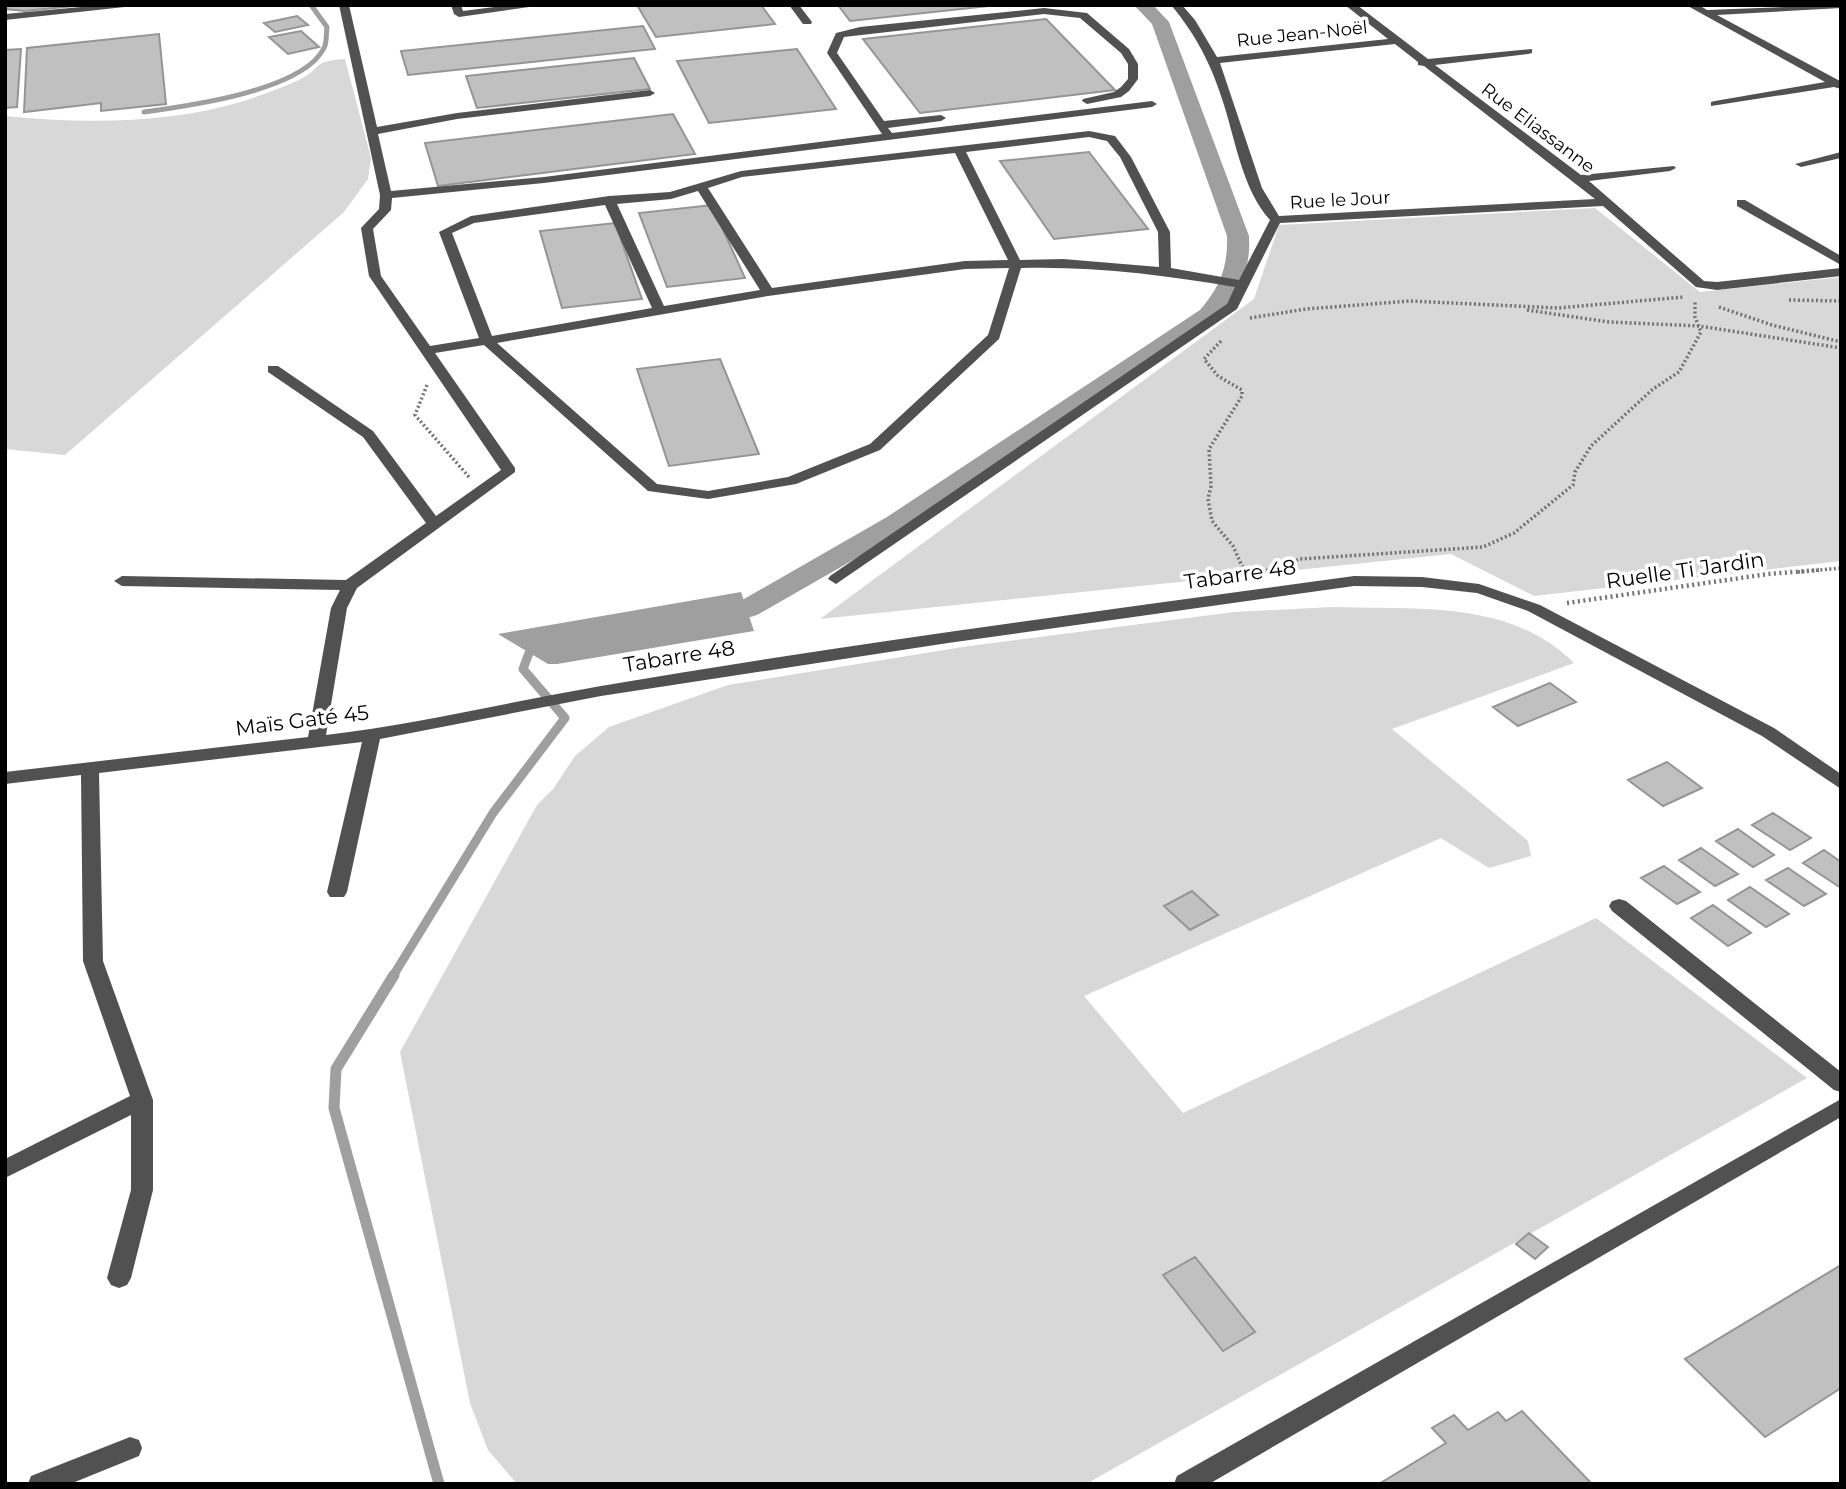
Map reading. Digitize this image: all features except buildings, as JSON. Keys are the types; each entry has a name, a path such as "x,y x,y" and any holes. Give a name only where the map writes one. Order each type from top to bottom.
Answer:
{"street":[{"path":"5,17 138,5"},
{"path":"316,740 339,608 350,585 482,493 502,478 508,468 434,365 375,276 367,228 385,210 386,195 344,5"},
{"path":"456,5 459,14 538,5"},
{"path":"794,5 807,22"},
{"path":"968,13 1023,5"},
{"name":"Rue le Jour","path":"1176,5 1196,25 1213,61 1254,182 1276,220 1604,202"},
{"name":"Rue Eliassanne","path":"1350,5 1422,63 1579,179 1699,288"},
{"path":"1691,5 1838,85"},
{"path":"1705,13 1841,5"},
{"path":"881,125 1100,99 1125,89 1133,79 1133,64 1125,51 1088,18 1072,12 1031,13 860,30 840,35 835,39 832,53 889,137"},
{"name":"Rue Jean-Noël","path":"1213,61 1395,41"},
{"path":"1422,63 1528,51"},
{"path":"1715,104 1838,85"},
{"path":"374,131 457,116 650,93"},
{"path":"386,195 544,180 1152,104"},
{"path":"960,151 1016,265 994,336 875,447 791,481 708,495 653,488 486,341 444,232 471,220 609,200 671,195 741,174 960,151 1059,135 1089,134 1111,138 1125,157 1164,232 1165,271"},
{"path":"1801,164 1841,155"},
{"path":"1579,179 1670,168"},
{"path":"702,187 768,292"},
{"path":"609,200 660,311"},
{"path":"1741,203 1841,261"},
{"path":"836,579 1233,306 1276,220"},
{"path":"425,351 768,292 965,265 1063,263 1165,271 1244,285"},
{"path":"1699,288 1841,272"},
{"path":"273,369 368,434 435,526"},
{"path":"121,581 350,585"},
{"name":"Tabarre 48","path":"601,691 1354,581 1422,582 1479,589 1534,608 1768,732 1841,783"},
{"name":"Maïs Gaté 45","path":"5,778 372,735 601,691"},
{"path":"337,892 372,735"},
{"path":"90,769 93,961 142,1100 142,1190 119,1278"},
{"path":"1619,906 1841,1084"},
{"path":"5,1169 142,1100"},
{"path":"1186,1484 1841,1107"},
{"path":"40,1484 130,1448"}],"path":[{"path":"1512,308 1640,303 1699,288"},
{"path":"1256,574 1268,567 1300,559 1483,547 1514,533 1573,485 1575,472 1606,430 1653,389 1679,372 1687,354 1699,339 1695,308 1699,288"},
{"path":"1699,288 1718,306 1772,325 1841,341"},
{"path":"1247,318 1306,309 1410,302 1512,308 1609,322 1699,326 1841,348"},
{"path":"1224,336 1204,359 1219,376 1242,390 1241,396 1211,441 1208,453 1212,491 1208,499 1212,521 1233,546 1242,566"},
{"path":"434,365 415,415 482,493"},
{"name":"Ruelle Ti Jardin","path":"1534,608 1768,574 1841,568"}],"shaded area":[{"path":"345,59 371,158 368,179 344,212 65,455 5,449 5,116 126,120 215,109 279,89 306,76 327,61"},
{"path":"1595,208 1700,292 1841,277 1841,561 1534,596 1451,554 820,619 1254,299 1279,225"},
{"path":"741,592 754,631 557,664 548,664 498,634"},
{"path":"1332,607 1428,609 1491,618 1521,628 1549,642 1574,663 1392,729 1528,841 1531,856 1489,868 1441,838 1084,996 1183,1113 1596,918 1807,1078 1086,1484 517,1484 488,1450 470,1403 400,1052 537,805 553,789 575,756 609,727 728,685 969,646 1234,612"}],"waterway":[{"path":"144,112 242,94 269,86 312,63 324,48 327,27 311,5"},
{"path":"747,609 897,523 1208,315 1229,288 1238,260 1238,236 1160,22 1143,5"},
{"path":"393,976 493,813 565,718 523,669 529,653"},
{"path":"394,975 336,1069 334,1108 439,1484"}]}
